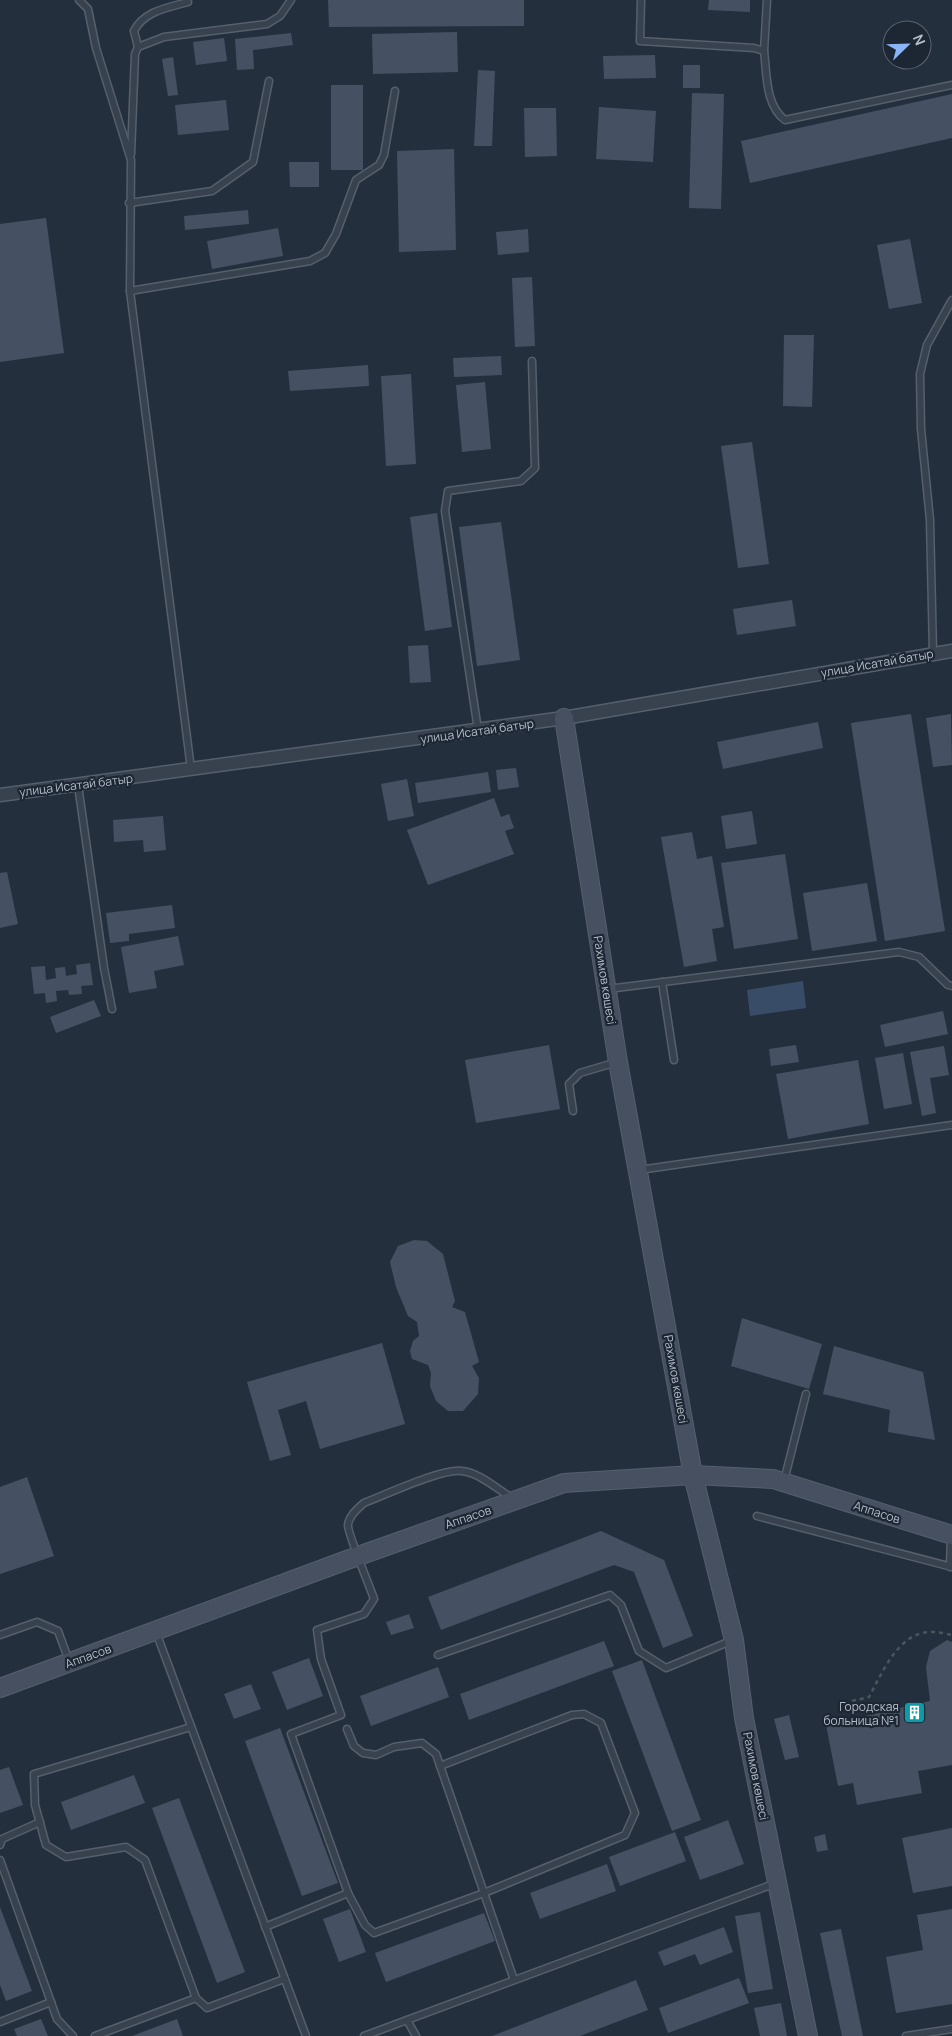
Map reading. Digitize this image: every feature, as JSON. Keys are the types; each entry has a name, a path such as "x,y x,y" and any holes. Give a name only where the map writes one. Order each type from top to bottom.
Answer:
{"street":[{"name":"улица Исатай батыр","path":"0,795 564,718 952,651"},
{"name":"Рахимов көшесі","path":"564,718 618,1062 693,1475 734,1640 744,1718 808,2036"},
{"name":"Аппасов","path":"0,1688 564,1483 693,1475 773,1479 951,1535"}],"lane":[{"path":"80,0 88,9 96,48 130,160"},
{"path":"138,47 164,37 267,24 280,16 292,0"},
{"path":"641,0 640,41 754,48 764,51"},
{"path":"767,0 764,51 770,99 776,114 785,120 952,85"},
{"path":"188,2 146,16 138,22 134,31 138,47 135,54 129,203 130,291 191,770"},
{"path":"129,203 212,191 253,162 269,81"},
{"path":"130,291 310,261 325,253 336,234 356,180 379,165 384,155 395,91"},
{"path":"934,653 930,520 921,429 920,374 927,345 952,300"},
{"path":"478,730 445,512 448,491 521,481 535,468 532,361"},
{"path":"78,785 104,968 112,1010"},
{"path":"606,989 899,952 919,957 948,985 952,986"},
{"path":"662,982 674,1060"},
{"path":"573,1110 569,1084 580,1073 618,1062"},
{"path":"639,1170 952,1125"},
{"path":"784,1482 806,1394"},
{"path":"440,1766 572,1715 584,1714 601,1723 636,1813 625,1835 484,1893 374,1933 365,1925 348,1893 291,1734 341,1715 321,1658 317,1630 364,1614 374,1599 359,1556 347,1532 348,1523 354,1512 364,1503 444,1473 461,1470 475,1474 516,1500"},
{"path":"757,1516 951,1567 951,1535"},
{"path":"438,1655 610,1595 621,1605 640,1651 666,1668 734,1640"},
{"path":"0,1635 36,1622 58,1630 70,1662"},
{"path":"156,1631 306,2036"},
{"path":"191,1727 34,1774 35,1805 46,1845 66,1857 126,1847 145,1860 196,1998 207,2008 284,1979"},
{"path":"347,1729 354,1746 363,1753 376,1755 394,1747 422,1743 436,1754 514,1980"},
{"path":"0,1845 2,1838 40,1822"},
{"path":"0,1860 57,2019 73,2036"},
{"path":"364,2036 777,1883"},
{"path":"265,1927 348,1893"},
{"path":"95,2036 196,1998"},
{"path":"0,2022 51,2002"},
{"path":"407,2020 416,2036"},
{"path":"906,2036 952,2029"}],"path":[{"path":"852,1701 869,1696 889,1659 907,1640 930,1632 952,1635"}],"water":[{"path":"803,981 806,1008 750,1016 747,990"}],"building":[{"path":"328,0 524,0 524,26 329,27"},
{"path":"709,0 750,0 750,12 708,10"},
{"path":"457,32 458,72 373,74 372,34"},
{"path":"291,33 293,45 253,50 254,69 237,70 235,39"},
{"path":"224,38 227,61 196,65 193,42"},
{"path":"655,55 656,78 604,79 603,56"},
{"path":"173,57 178,95 168,96 162,59"},
{"path":"683,65 700,65 700,88 683,88"},
{"path":"478,70 495,71 492,146 474,146"},
{"path":"331,85 363,85 363,170 331,170"},
{"path":"692,93 724,94 721,209 689,208"},
{"path":"952,94 952,138 750,183 741,141"},
{"path":"226,100 229,130 178,135 175,105"},
{"path":"599,107 656,111 653,162 596,159"},
{"path":"524,108 556,108 557,156 525,157"},
{"path":"454,149 456,250 399,252 397,151"},
{"path":"289,162 319,162 319,187 290,187"},
{"path":"248,210 249,224 185,230 184,216"},
{"path":"46,218 64,353 0,362 0,224"},
{"path":"278,228 283,256 212,269 207,241"},
{"path":"528,229 529,252 498,255 496,232"},
{"path":"910,239 922,303 889,309 877,245"},
{"path":"532,277 535,346 515,347 512,278"},
{"path":"784,335 814,335 812,407 783,406"},
{"path":"501,356 502,375 454,377 453,358"},
{"path":"368,365 369,386 290,391 288,371"},
{"path":"411,374 416,464 386,466 381,376"},
{"path":"485,382 491,449 462,452 456,385"},
{"path":"752,442 769,564 738,568 721,446"},
{"path":"437,513 452,627 425,631 410,517"},
{"path":"501,522 520,660 477,666 459,527"},
{"path":"792,600 796,626 737,635 733,609"},
{"path":"428,645 431,682 410,683 408,646"},
{"path":"911,714 945,931 885,941 851,723"},
{"path":"951,714 952,765 933,767 926,718"},
{"path":"818,722 823,748 723,769 717,742"},
{"path":"516,768 519,787 498,790 496,770"},
{"path":"488,772 491,792 418,803 415,783"},
{"path":"407,779 414,816 388,821 381,784"},
{"path":"494,798 501,817 509,814 514,828 505,831 514,854 428,885 407,830"},
{"path":"752,811 757,844 726,849 721,816"},
{"path":"163,816 166,850 144,852 143,840 114,842 113,820"},
{"path":"692,832 697,859 712,856 724,927 712,929 717,961 684,967 661,837"},
{"path":"785,854 798,939 734,949 721,863"},
{"path":"7,872 18,924 0,928 0,873"},
{"path":"867,883 877,941 812,951 803,893"},
{"path":"172,905 175,928 129,934 129,941 110,943 106,913"},
{"path":"178,936 184,965 154,971 157,988 129,993 121,947"},
{"path":"90,963 93,985 81,986 82,994 69,995 68,990 56,991 57,1001 46,1003 45,993 34,994 31,967 45,966 46,980 56,978 55,968 65,967 66,976 77,974 76,965"},
{"path":"94,1000 101,1016 56,1033 50,1017"},
{"path":"943,1011 948,1034 885,1047 880,1025"},
{"path":"549,1045 560,1109 476,1123 465,1060"},
{"path":"796,1045 799,1062 771,1066 769,1049"},
{"path":"944,1046 949,1075 930,1078 936,1113 922,1116 910,1052"},
{"path":"903,1053 912,1104 884,1109 875,1058"},
{"path":"858,1060 869,1124 788,1139 776,1074"},
{"path":"414,1240 427,1241 443,1254 455,1301 452,1307 465,1312 479,1362 472,1366 479,1378 478,1394 463,1411 448,1411 436,1401 430,1386 431,1373 428,1365 412,1359 410,1351 413,1341 419,1336 417,1322 408,1316 396,1287 390,1262 398,1246"},
{"path":"742,1318 822,1344 809,1389 731,1366"},
{"path":"382,1343 405,1424 320,1449 306,1401 278,1410 291,1455 270,1461 247,1382"},
{"path":"834,1346 923,1372 935,1440 888,1432 890,1410 823,1394"},
{"path":"27,1477 54,1556 0,1574 0,1487"},
{"path":"601,1531 664,1560 693,1636 663,1648 634,1572 614,1565 441,1630 428,1597"},
{"path":"409,1614 414,1628 391,1635 386,1622"},
{"name":"Городская больница №1","path":"947,1640 952,1642 952,1765 918,1771 922,1793 857,1805 853,1783 838,1786 826,1725 930,1701 926,1667 930,1651"},
{"path":"604,1641 614,1666 469,1720 460,1694"},
{"path":"309,1658 323,1696 287,1710 272,1672"},
{"path":"642,1660 701,1820 672,1831 612,1671"},
{"path":"438,1667 449,1697 371,1726 360,1696"},
{"path":"251,1684 261,1709 234,1719 224,1694"},
{"path":"789,1715 799,1757 785,1760 774,1719"},
{"path":"280,1728 338,1883 302,1896 245,1741"},
{"path":"9,1767 23,1805 0,1813 0,1770"},
{"path":"134,1775 145,1803 71,1830 61,1802"},
{"path":"179,1798 245,1972 217,1983 152,1808"},
{"path":"728,1820 744,1864 700,1880 684,1837"},
{"path":"952,1828 952,1886 913,1893 902,1838"},
{"path":"675,1832 686,1861 620,1886 609,1857"},
{"path":"825,1834 828,1850 817,1852 814,1837"},
{"path":"607,1864 616,1891 540,1919 530,1893"},
{"path":"0,1907 32,1991 6,2001 0,1985"},
{"path":"350,1909 366,1952 339,1962 323,1919"},
{"path":"952,1909 952,2004 896,2013 886,1957 923,1950 917,1915"},
{"path":"760,1912 773,1989 748,1993 735,1916"},
{"path":"484,1913 495,1941 386,1982 375,1953"},
{"path":"724,1927 733,1952 700,1965 695,1954 664,1966 658,1952"},
{"path":"841,1929 863,2036 842,2036 820,1933"},
{"path":"739,1978 749,2003 668,2033 659,2008"},
{"path":"636,1980 648,2010 580,2036 492,2036"},
{"path":"781,2003 787,2036 760,2036 754,2008"},
{"path":"41,2019 48,2036 17,2036 14,2029"},
{"path":"177,2019 183,2036 132,2036"}],"place":[{"name":"Городская больница №1","path":"915,1713"}]}
